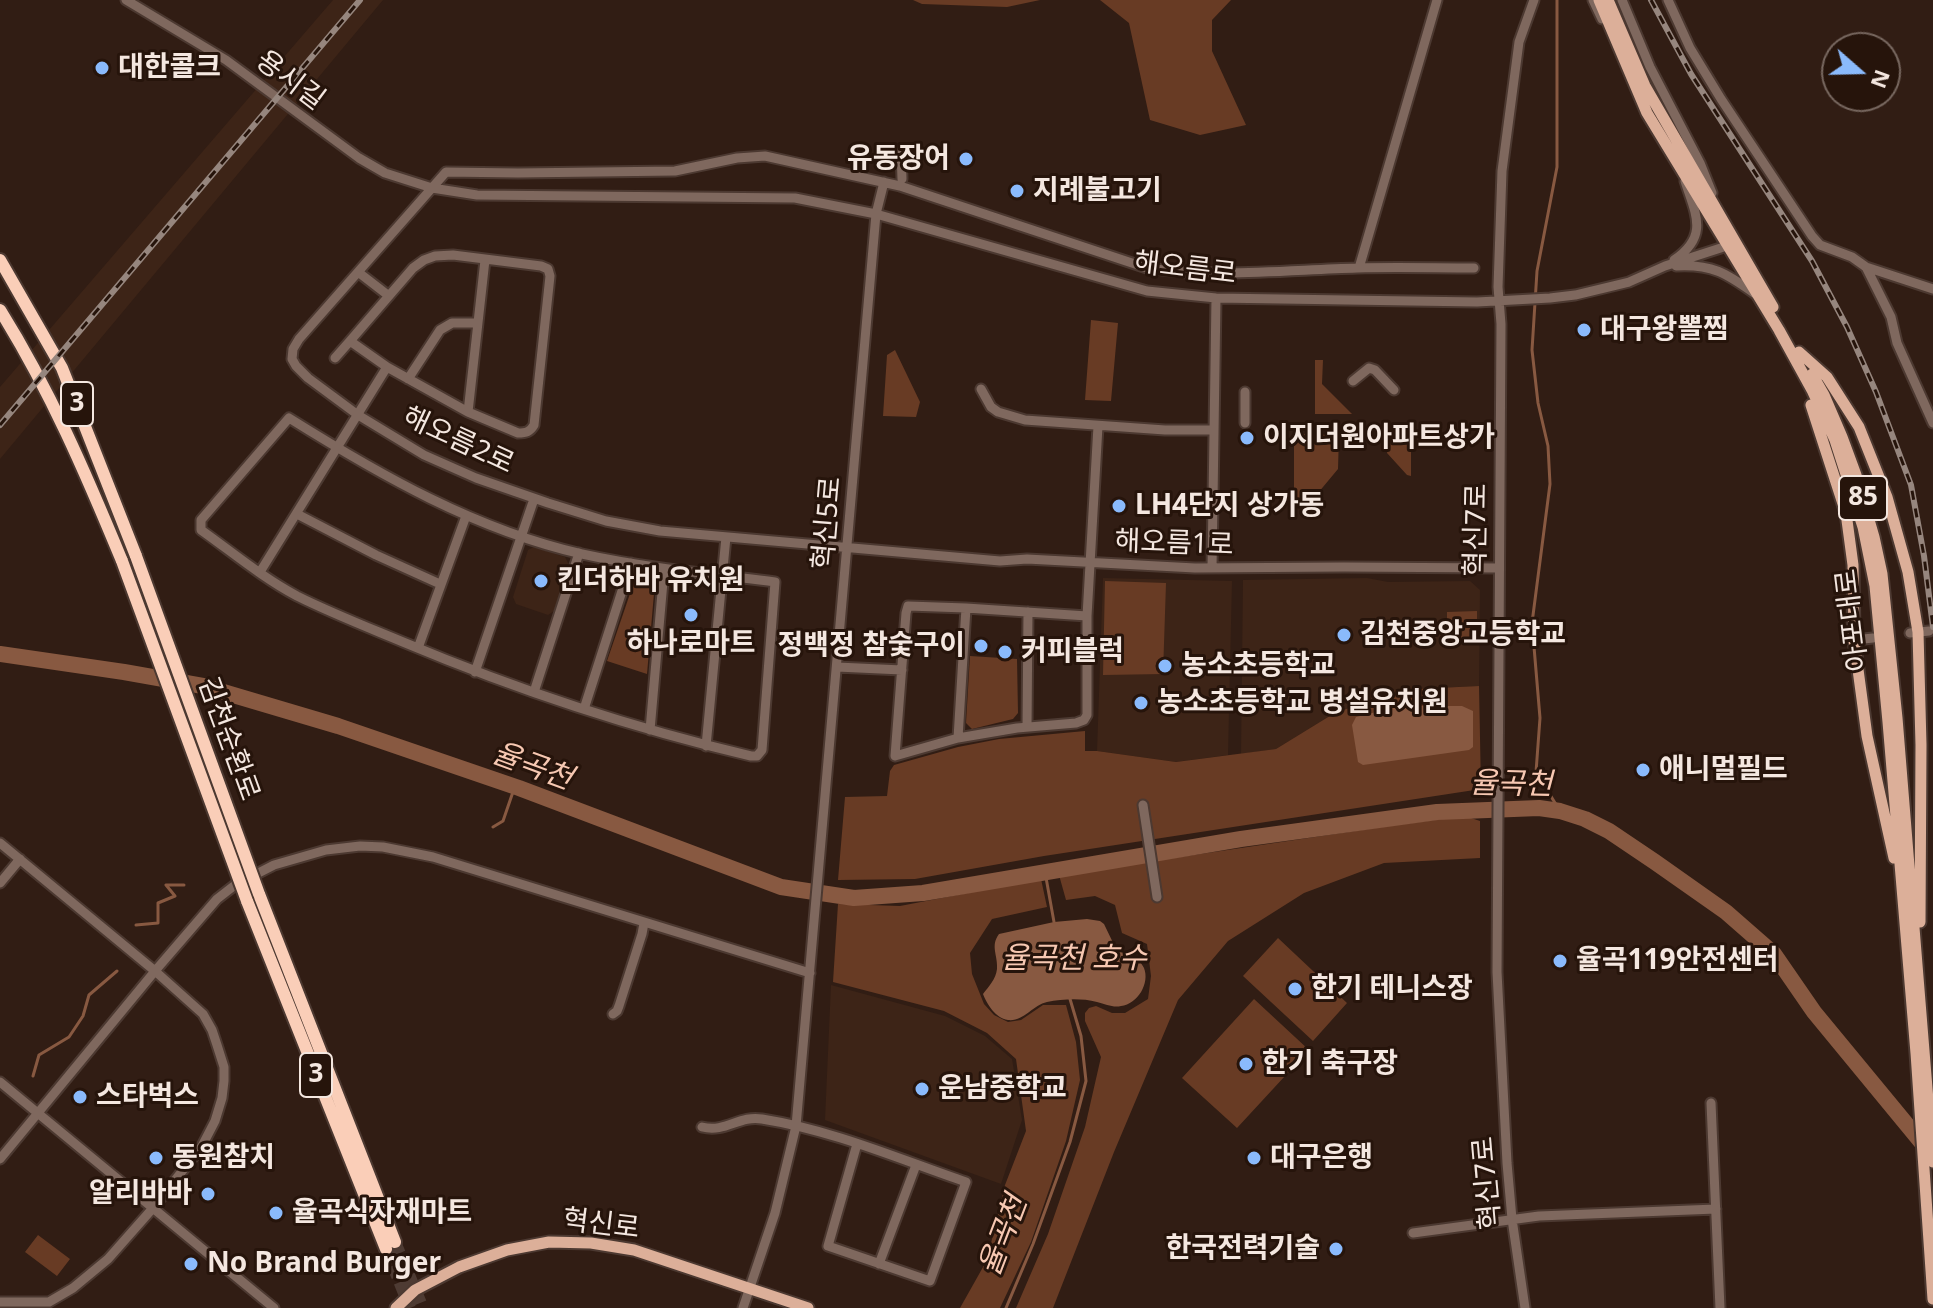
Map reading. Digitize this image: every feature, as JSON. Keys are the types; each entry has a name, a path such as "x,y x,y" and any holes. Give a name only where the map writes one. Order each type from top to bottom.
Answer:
{"highway":[{"name":"김천순환로","path":"0,260 62,368 136,556 253,898"},
{"name":"김천순환로","path":"0,310 22,345 80,460 390,1246"}],"main road":[{"name":"아포대로","path":"1596,0 1647,113 1683,174 1732,244 1797,354 1835,440 1855,500 1871,560 1880,630 1906,937 1933,1162"},
{"name":"아포대로","path":"1608,0 1645,86 1720,215 1759,298 1824,395 1866,505 1882,574 1897,718 1919,990 1933,1299"},
{"path":"1797,354 1827,377 1859,427 1887,497 1908,572 1919,632 1919,990"},
{"path":"1797,354 1846,513 1853,565 1854,640 1867,736 1895,864 1906,937"},
{"name":"혁신로","path":"396,1308 415,1290 459,1267 507,1250 549,1242 591,1243 634,1250 808,1308"}],"street":[{"name":"용시길","path":"126,0 226,60 359,158 385,173 432,188 477,195 795,198 876,214"},
{"path":"1359,268 1437,0"},
{"name":"혁신7로","path":"1525,1308 1507,1163 1497,972 1499,302 1502,171 1519,42 1534,0"},
{"path":"1622,0 1650,67 1700,163 1720,215"},
{"path":"1668,0 1690,48 1721,99 1820,245 1852,257 1866,267 1933,289"},
{"path":"901,150 902,179"},
{"path":"432,188 446,172 675,171 737,158 765,156 884,182 1147,268 1271,272 1474,268"},
{"path":"1665,266 1691,247 1697,229 1683,174"},
{"name":"혁신5로","path":"743,1308 775,1213 796,1126 876,214 884,182"},
{"name":"해오름2로","path":"432,188 299,339 292,359 308,378 358,415 424,455 534,499 660,531 848,547"},
{"name":"해오름로","path":"876,214 1147,291 1216,298 1529,300 1575,295 1629,282 1665,266"},
{"path":"1665,266 1732,244"},
{"path":"335,358 413,268 424,260 453,255 548,269 550,276 531,431 518,433 468,412 387,367 350,341"},
{"path":"468,412 485,260"},
{"path":"1665,266 1708,267 1736,280 1759,298"},
{"path":"1866,267 1891,317 1897,343 1933,423"},
{"path":"358,272 389,296"},
{"path":"1212,568 1216,298"},
{"path":"408,379 440,330 452,323 478,323"},
{"path":"260,572 387,367"},
{"path":"1353,381 1366,368 1372,368 1394,390"},
{"path":"981,389 991,407 1007,416 1025,420 1165,430 1214,430"},
{"path":"1245,392 1245,423"},
{"path":"289,418 337,448 466,516 521,536 579,553 664,570 775,582 762,750 757,756 751,756 706,746 475,672 295,595 201,530 201,520 289,418"},
{"path":"1087,616 908,606 895,756 958,738 1084,720 1087,715 1087,616 1098,426"},
{"path":"475,672 534,499"},
{"path":"297,514 440,584"},
{"path":"418,648 466,516"},
{"path":"706,746 726,537"},
{"name":"해오름1로","path":"848,547 1000,561 1027,559 1212,568 1499,568"},
{"path":"534,692 579,553"},
{"path":"584,709 631,563"},
{"path":"650,730 664,570"},
{"path":"958,738 966,608"},
{"path":"1027,727 1028,612"},
{"path":"1854,640 1873,638"},
{"path":"837,667 902,670"},
{"path":"1143,805 1157,897"},
{"path":"0,843 203,1014 212,1030 224,1067 222,1098 202,1146 108,1259 50,1305 0,1302"},
{"path":"0,1159 217,899 235,885 274,865 326,850 360,846 405,850 433,857 810,973"},
{"path":"0,883 20,859"},
{"path":"613,1014 619,1006 644,923"},
{"path":"0,1082 274,1308"},
{"path":"1711,1103 1720,1308"},
{"path":"702,1127 719,1129 760,1118 857,1144 966,1182 930,1281 828,1246 857,1144"},
{"path":"879,1264 916,1165"},
{"path":"1413,1233 1539,1216 1716,1209"}],"shaded area":[{"path":"333,0 383,0 0,459 0,387"},
{"path":"913,0 1040,0 1007,7 922,4"},
{"path":"1100,0 1231,0 1212,20 1212,51 1246,125 1200,135 1150,120 1129,23"},
{"path":"1091,320 1118,323 1111,401 1085,400"},
{"path":"895,350 920,402 916,417 883,416 887,355"},
{"path":"1315,360 1323,360 1322,384 1352,414 1315,414"},
{"path":"1400,428 1411,438 1411,476 1387,453 1389,439"},
{"path":"1303,434 1339,435 1338,469 1313,499 1294,498 1294,446"},
{"name":"킨더하바 유치원","path":"534,547 565,557 569,565 554,611 548,615 516,604 513,597 528,550"},
{"path":"640,574 652,576 655,582 647,674 607,661 635,579"},
{"name":"농소초등학교","path":"1103,578 1232,581 1228,755 1176,762 1097,751"},
{"name":"김천중앙고등학교","path":"1367,578 1388,582 1470,581 1480,590 1479,686 1396,690 1333,714 1276,749 1241,754 1243,580"},
{"path":"1105,581 1166,583 1163,674 1103,675"},
{"path":"1477,611 1477,639 1447,639 1447,612"},
{"path":"970,656 1017,659 1018,713 1013,719 972,729 966,723"},
{"path":"1479,686 1481,789 1044,856 915,879 838,880 845,797 887,796 890,771 894,765 999,739 1085,731 1085,751 1176,762 1276,749 1333,714 1396,690"},
{"path":"1450,818 1480,821 1480,858 1384,863 1304,893 1228,941 1178,1000 1053,1308 1016,1308 1048,1234 1085,1127 1101,1057 1085,1021 1085,1013 1096,1006 1112,1013 1125,1013 1148,999 1151,976 1147,944 1122,933 1115,905 1095,896 1066,900 1059,875"},
{"path":"1041,879 1047,907 992,919 970,953 972,974 984,1004 994,1015 1008,1022 1021,1020 1043,1005 1066,1005 1076,1042 1080,1080 1066,1141 1031,1242 1000,1308 960,1308 987,1260 1005,1185 1026,1131 1016,1059 987,1033 944,1011 833,982 838,904 900,906"},
{"name":"한기 테니스장","path":"1278,938 1347,1003 1313,1041 1243,976"},
{"name":"운남중학교","path":"831,985 945,1016 985,1036 1012,1059 1022,1120 1001,1184 825,1120"},
{"name":"한기 축구장","path":"1254,999 1309,1050 1237,1128 1182,1078"},
{"path":"38,1235 70,1259 57,1276 25,1252"}],"water":[{"path":"1462,706 1473,711 1473,747 1363,765 1358,762 1352,725 1356,717 1392,708"},
{"name":"율곡천 호수","path":"1087,919 1104,924 1117,951 1137,957 1144,968 1145,980 1137,997 1118,1006 1078,999 1047,1002 1013,1020 995,1014 983,994 996,973 995,947 999,934 1054,922"}],"waterway":[{"path":"1557,0 1557,167 1537,271 1532,350 1538,403 1548,446 1550,484 1532,623 1540,718 1536,772 1560,811"},
{"name":"율곡천","path":"0,654 203,686 338,726 519,788 781,887 854,898 923,893 1241,839 1437,812 1539,808 1560,811 1609,831 1726,912 1774,954 1814,1012 1931,1154"},
{"path":"493,827 503,821 515,786"},
{"name":"율곡천","path":"1045,872 1054,922"},
{"path":"136,925 158,923 158,903 175,896 166,885 184,885"},
{"path":"33,1076 39,1055 69,1037 83,1016 89,995 117,971"},
{"name":"율곡천","path":"1006,1308 1070,1142 1086,1081 1081,1036 1070,999"}],"tunnel":[{"path":"395,1242 423,1308"},
{"path":"386,1249 410,1308"}],"railway":[{"path":"0,425 360,0"},
{"path":"1651,0 1691,74 1812,261 1847,327 1876,392 1911,485 1933,627"}],"place":[{"name":"대한콜크","path":"102,68"},
{"name":"유동장어","path":"966,159"},
{"name":"지례불고기","path":"1017,191"},
{"name":"대구왕뽈찜","path":"1584,330"},
{"name":"이지더원아파트상가","path":"1247,438"},
{"name":"LH4단지 상가동","path":"1119,506"},
{"name":"킨더하바 유치원","path":"541,581"},
{"name":"하나로마트","path":"691,615"},
{"name":"김천중앙고등학교","path":"1344,635"},
{"name":"정백정 참숯구이","path":"981,646"},
{"name":"커피블럭","path":"1005,652"},
{"name":"농소초등학교","path":"1165,666"},
{"name":"농소초등학교 병설유치원","path":"1141,703"},
{"name":"애니멀필드","path":"1643,770"},
{"name":"율곡119안전센터","path":"1560,961"},
{"name":"한기 테니스장","path":"1295,989"},
{"name":"한기 축구장","path":"1246,1064"},
{"name":"운남중학교","path":"922,1089"},
{"name":"스타벅스","path":"80,1097"},
{"name":"동원참치","path":"156,1158"},
{"name":"대구은행","path":"1254,1158"},
{"name":"알리바바","path":"208,1194"},
{"name":"율곡식자재마트","path":"276,1213"},
{"name":"한국전력기술","path":"1336,1249"},
{"name":"No Brand Burger","path":"191,1264"}]}
